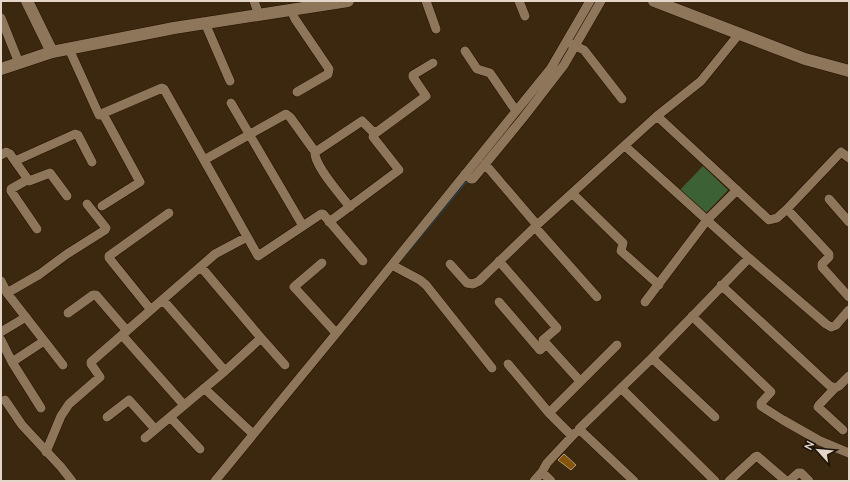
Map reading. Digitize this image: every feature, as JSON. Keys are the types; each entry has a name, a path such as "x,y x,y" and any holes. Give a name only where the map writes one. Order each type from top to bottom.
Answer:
{"street":[{"path":"27,1 52,52"},
{"path":"254,1 259,15"},
{"path":"1,69 52,52 174,28 291,10 322,3 348,1"},
{"path":"426,1 436,29"},
{"path":"519,1 526,16"},
{"path":"468,176 473,179 564,65 571,44 590,1"},
{"path":"215,481 336,333 394,267 468,176 516,111 571,44 601,1"},
{"path":"654,1 805,60 849,71"},
{"path":"291,10 301,29 329,72 297,92"},
{"path":"1,18 19,63"},
{"path":"205,23 230,81"},
{"path":"450,264 467,283 473,284 478,281 657,116 700,81 739,34"},
{"path":"571,44 584,50 622,99"},
{"path":"69,49 98,114 101,116 163,88 258,257 323,214 363,261"},
{"path":"465,51 477,69 490,73 516,111"},
{"path":"374,132 377,132 426,96 413,75 433,62"},
{"path":"231,103 303,226"},
{"path":"102,206 140,182 103,114"},
{"path":"204,160 286,114 290,116 315,150 314,156 318,166 350,207"},
{"path":"657,116 769,220 777,218 787,209 841,152 849,158"},
{"path":"315,150 317,151 362,122 374,132"},
{"path":"329,222 399,170 373,137 374,132"},
{"path":"15,162 75,134 78,135 92,162"},
{"path":"625,146 749,258 831,327 836,325 849,310"},
{"path":"1,155 8,153 27,180"},
{"path":"485,164 597,297"},
{"path":"37,229 11,191 12,189 27,180 31,181 50,173 67,196"},
{"path":"645,302 707,220 737,190"},
{"path":"573,194 623,244 621,251 659,285"},
{"path":"829,199 849,222"},
{"path":"7,293 40,274 67,254 105,230 106,228 88,204"},
{"path":"787,209 829,254 829,257 822,264 822,267 849,297"},
{"path":"151,310 109,258 109,256 169,213"},
{"path":"46,452 61,416 69,404 100,377 91,362 215,254 247,237"},
{"path":"534,481 542,472 547,463 572,436 652,358 721,285 749,258"},
{"path":"499,261 557,328 542,340 580,381"},
{"path":"322,263 294,287 336,333"},
{"path":"201,267 285,365"},
{"path":"394,267 420,280 426,285 492,368"},
{"path":"1,281 7,293 62,365"},
{"path":"721,285 830,386 835,388"},
{"path":"68,313 93,295 96,295 184,405"},
{"path":"163,300 225,371"},
{"path":"499,302 540,350 546,344"},
{"path":"692,316 771,392 761,403 761,406 820,440 849,453"},
{"path":"1,332 26,317"},
{"path":"145,438 225,371 261,338"},
{"path":"1,340 12,362 41,408"},
{"path":"12,362 44,341"},
{"path":"549,413 617,345"},
{"path":"652,358 715,417"},
{"path":"508,364 549,413 572,436"},
{"path":"843,430 818,407 835,388 849,376"},
{"path":"204,388 253,434"},
{"path":"621,388 715,481"},
{"path":"5,400 22,425 72,481"},
{"path":"107,417 129,400 155,429"},
{"path":"170,417 200,449"},
{"path":"579,429 634,481"},
{"path":"729,481 755,456 757,456 786,481"},
{"path":"542,472 551,481"},
{"path":"790,481 798,473 801,473 809,481"}],"green space":[{"path":"703,166 728,190 706,213 680,190"}],"building":[{"path":"564,454 576,465 571,470 558,460"}],"waterway":[{"path":"556,67 562,59"},
{"path":"402,259 467,180"}]}
